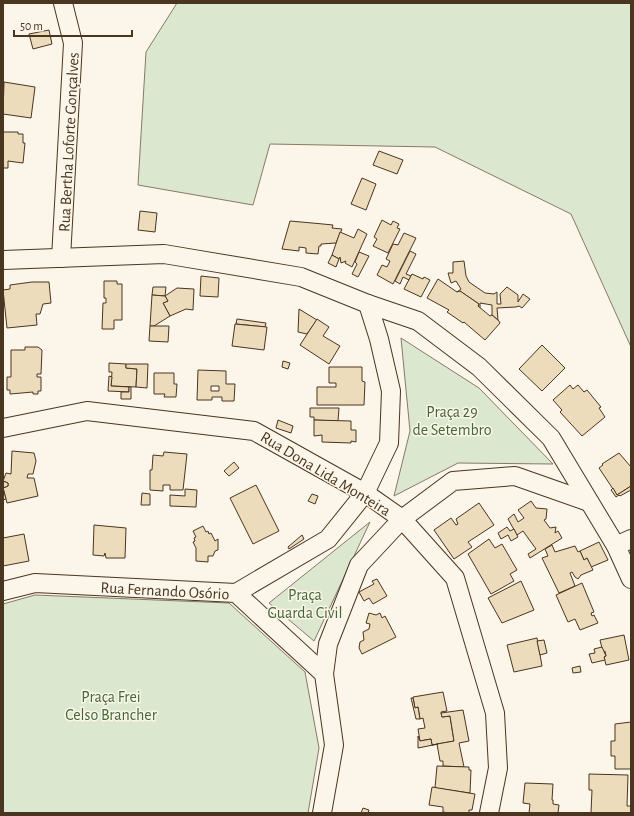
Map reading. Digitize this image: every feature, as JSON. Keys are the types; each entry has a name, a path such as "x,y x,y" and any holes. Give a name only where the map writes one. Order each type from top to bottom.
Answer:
{"street":[{"name":"Rua Bertha Loforte Gonçalves","path":"61,258 73,43 63,3"},
{"path":"3,260 164,254 302,277 368,304 418,321 479,367 551,438 589,502 623,542 631,580"},
{"path":"236,593 328,539 365,493 389,442 391,391 379,339 368,304"},
{"name":"Rua Dona Lida Monteira","path":"3,428 87,411 254,431 365,493 402,519 455,578 495,713 498,768 490,813"},
{"path":"322,813 334,745 324,674 328,644 359,565 402,519 453,481 515,476 589,502"},
{"name":"Rua Fernando Osório","path":"3,591 35,583 236,593 324,674"}],"green space":[{"path":"177,3 631,3 631,347 571,214 435,147 270,144 253,205 138,185 146,52"},
{"name":"Praça 29 de Setembro","path":"401,338 479,388 553,464 458,463 394,496 410,431"},
{"name":"Praça Guarda Civil","path":"370,522 314,641 269,603"},
{"name":"Praça Frei Celso Brancher","path":"35,595 229,603 305,672 319,748 308,813 3,813 3,604"}],"building":[{"path":"49,30 52,44 33,49 29,34"},
{"path":"4,82 35,87 31,118 3,114"},
{"path":"3,132 18,132 18,134 23,134 23,143 25,143 23,163 8,161 8,168 3,168"},
{"path":"379,151 403,160 397,174 373,165"},
{"path":"362,178 376,184 366,210 351,204"},
{"path":"140,211 157,213 155,232 138,230"},
{"path":"382,220 391,225 393,221 399,224 397,228 400,229 388,253 373,246 377,239 374,237"},
{"path":"290,221 333,225 332,228 342,229 336,243 321,244 321,246 319,246 318,254 306,253 306,248 299,247 299,251 282,249"},
{"path":"358,229 367,234 352,267 345,263 346,261 341,263 340,257 339,259 332,255 340,232 354,238"},
{"path":"404,233 416,238 393,284 377,275 382,265 387,267 390,261 386,259 393,244 398,245"},
{"path":"410,251 416,254 406,274 411,276 409,280 403,277 400,284 395,281"},
{"path":"359,252 369,256 358,277 352,274 357,264 355,262"},
{"path":"332,255 339,259 336,267 328,263"},
{"path":"464,261 466,276 469,282 485,293 494,294 497,292 497,304 501,304 500,294 507,287 518,295 518,302 523,294 530,299 522,308 519,306 497,308 498,320 492,315 492,305 480,303 480,308 478,306 479,304 460,291 457,292 461,289 456,281 451,283 448,273 453,273 453,262"},
{"path":"412,274 423,279 424,277 430,280 421,297 404,289"},
{"path":"201,276 219,278 218,297 200,296"},
{"path":"438,279 457,292 460,291 479,304 478,306 499,321 500,323 485,340 464,322 463,323 447,312 449,310 427,298"},
{"path":"104,281 117,281 117,284 122,284 122,320 114,320 114,329 102,329 103,303 106,303 106,298 104,298"},
{"path":"32,282 49,282 51,303 43,304 40,314 36,314 37,325 7,328 3,290 10,289 10,285"},
{"path":"153,287 166,287 165,296 152,295"},
{"path":"177,288 194,289 193,310 186,309 170,316 163,303 168,301 165,296"},
{"path":"152,295 165,296 168,301 163,303 170,316 154,326 150,326"},
{"path":"299,309 317,320 307,334 298,332"},
{"path":"237,319 266,323 265,327 236,324"},
{"path":"317,319 329,327 323,336 340,346 329,364 300,345"},
{"path":"235,324 267,327 264,350 232,346"},
{"path":"150,326 169,326 168,342 149,341"},
{"path":"542,345 565,368 542,391 519,369"},
{"path":"25,347 38,347 42,350 41,374 37,374 37,377 41,377 41,391 38,391 38,394 33,394 33,392 10,394 10,390 7,390 7,377 11,377 11,350 25,350"},
{"path":"283,361 290,363 288,369 282,367"},
{"path":"109,363 126,364 126,368 137,369 136,387 111,386 112,372 109,372"},
{"path":"126,364 148,364 147,388 136,387 137,369 126,368"},
{"path":"329,367 362,367 362,381 365,382 364,405 317,405 317,387 336,387 336,383 329,383"},
{"path":"198,370 226,371 226,384 235,384 234,401 222,401 222,397 212,397 212,400 197,400","holes":["211,386 219,386 219,391 211,391"]},
{"path":"154,373 174,373 174,384 177,384 176,397 164,397 165,394 154,394"},
{"path":"109,376 112,377 111,386 129,387 129,392 108,391"},
{"path":"570,385 573,389 578,385 584,392 587,390 601,407 599,408 605,417 582,436 560,412 562,410 553,400"},
{"path":"129,387 131,387 131,399 121,399 121,392 129,392"},
{"path":"310,408 339,408 338,421 314,420 314,417 310,417"},
{"path":"278,420 293,426 291,433 276,428"},
{"path":"314,420 351,421 351,430 356,430 356,442 322,442 322,435 314,436"},
{"path":"12,451 34,453 36,461 33,474 28,474 27,478 34,478 38,496 7,503 3,488 8,486 8,483 3,481 6,473 11,474"},
{"path":"164,452 187,454 183,490 170,490 170,485 163,485 163,491 150,490 150,470 152,470 153,455 163,456"},
{"path":"619,453 631,467 631,486 617,495 599,468 603,465 602,464"},
{"path":"234,462 239,468 229,476 224,471"},
{"path":"3,481 8,483 8,486 3,488"},
{"path":"256,485 279,531 253,544 230,498"},
{"path":"631,486 631,490 616,497 611,490 613,488 617,495"},
{"path":"3,488 6,499 3,500"},
{"path":"185,489 197,490 196,507 170,506 170,495 185,496"},
{"path":"142,493 150,494 150,505 141,505"},
{"path":"312,494 318,496 315,504 308,501"},
{"path":"531,501 536,508 547,509 546,519 544,520 550,528 556,527 555,533 558,531 562,538 530,558 528,554 536,549 523,531 517,535 508,519 514,514 518,522 524,518 518,510"},
{"path":"479,503 494,525 468,542 472,547 454,559 434,530 451,518 456,525 458,524 456,519"},
{"path":"94,525 126,528 125,558 106,558 105,553 104,556 93,555"},
{"path":"203,526 206,532 208,531 209,534 211,533 215,541 218,539 218,550 215,551 213,556 208,556 208,562 196,561 196,548 193,542 195,541 194,538 196,537 193,531"},
{"path":"507,527 510,531 514,529 518,537 511,541 508,535 501,539 498,533"},
{"path":"24,534 29,561 3,566 3,538"},
{"path":"302,535 304,539 289,549 288,547"},
{"path":"489,539 495,548 502,544 517,570 510,574 514,581 491,594 468,554"},
{"path":"599,542 608,560 591,567 587,558 584,560 580,551"},
{"path":"552,545 555,552 575,546 578,552 580,551 584,560 587,558 593,570 581,575 578,579 572,572 570,573 575,586 559,593 542,558 548,556 545,549"},
{"path":"377,579 387,596 373,604 369,598 364,601 359,592 374,584 372,581"},
{"path":"521,581 534,610 502,623 488,598"},
{"path":"582,583 594,612 591,613 592,616 594,615 598,623 580,630 575,619 568,622 556,595"},
{"path":"369,613 376,615 380,613 382,618 385,616 396,637 362,654 359,648 360,642 364,640 363,632 369,629 370,624 366,623"},
{"path":"624,635 629,660 606,665 604,657 606,656 605,651 603,652 600,640"},
{"path":"537,638 542,666 514,672 507,645"},
{"path":"544,640 547,653 540,655 537,641"},
{"path":"602,647 606,656 604,657 605,660 592,663 589,654 595,653 594,649"},
{"path":"580,666 581,672 573,673 572,668"},
{"path":"443,692 447,711 441,712 442,717 450,716 454,741 432,745 431,739 420,741 418,729 425,728 423,718 420,719 418,707 415,708 413,697"},
{"path":"411,698 413,698 415,708 418,707 420,719 416,719"},
{"path":"463,710 469,741 459,743 464,767 443,766 443,761 440,761 437,744 454,741 450,716 442,717 441,713"},
{"path":"631,722 631,769 615,769 615,756 611,756 611,741 615,741 615,724"},
{"path":"418,736 420,741 431,739 432,745 438,744 418,748"},
{"path":"437,766 469,767 469,770 471,770 470,793 435,788"},
{"path":"589,774 628,775 627,806 631,806 631,813 591,813 592,790 589,790"},
{"path":"525,783 553,784 552,800 553,804 559,805 558,813 529,813 530,804 523,803"},
{"path":"432,787 475,794 472,810 469,810 469,813 449,813 443,812 443,807 429,805"},
{"path":"363,808 369,810 368,813 361,813"}]}
